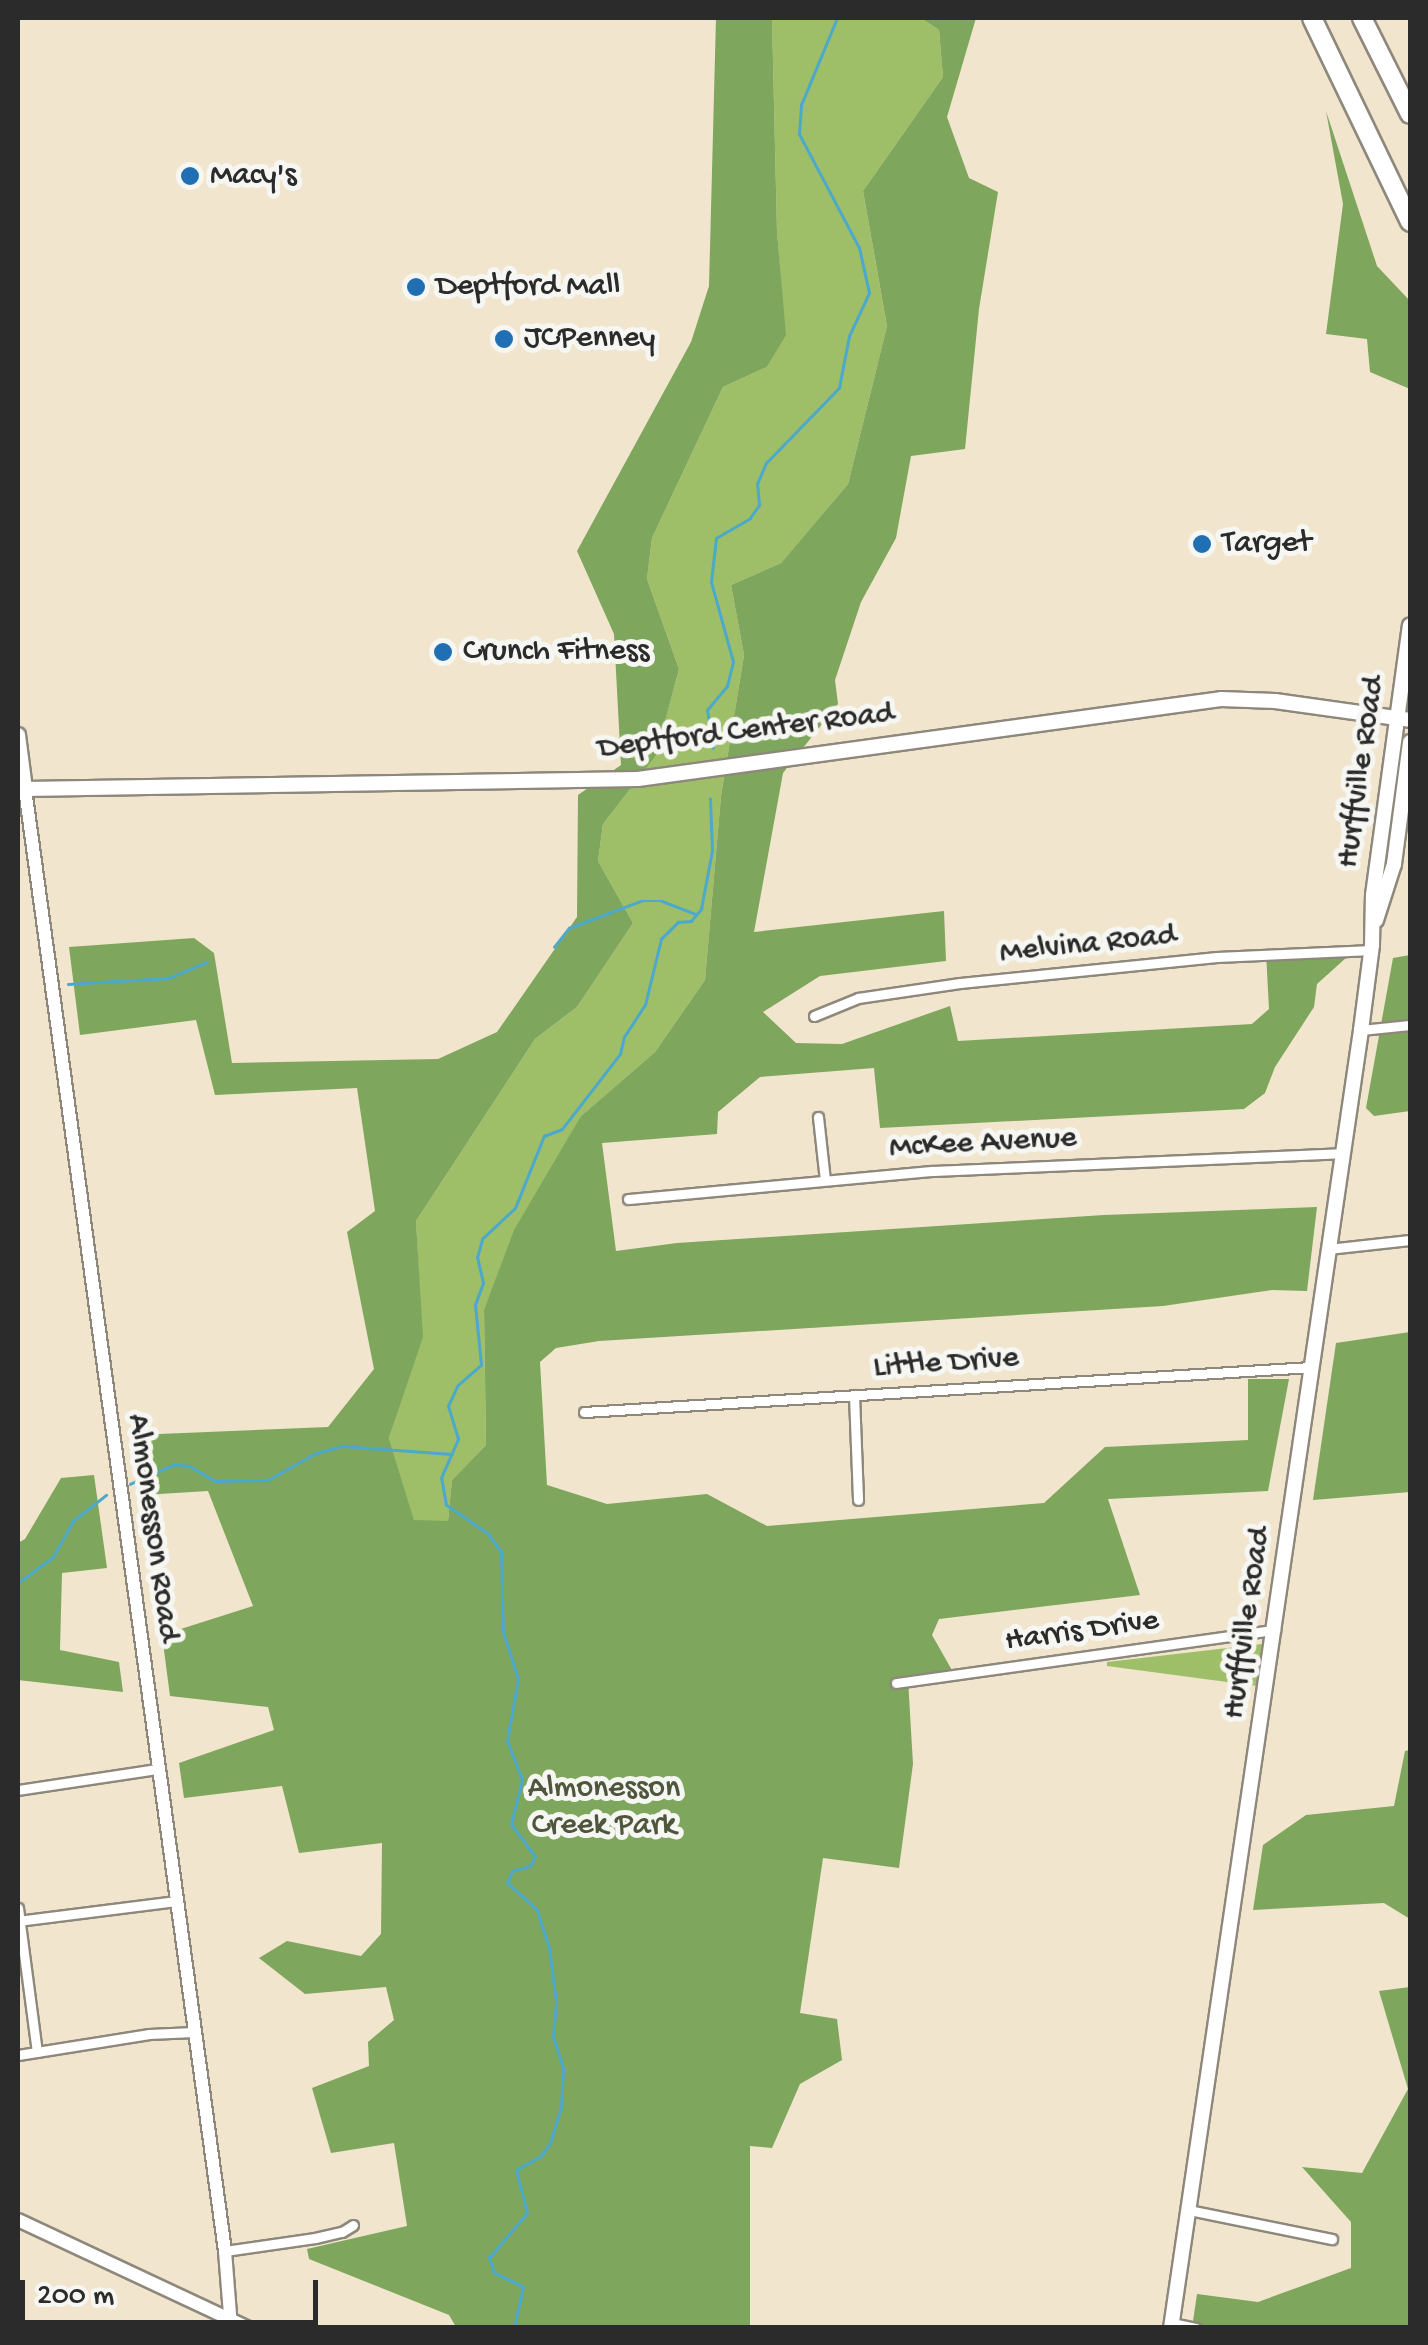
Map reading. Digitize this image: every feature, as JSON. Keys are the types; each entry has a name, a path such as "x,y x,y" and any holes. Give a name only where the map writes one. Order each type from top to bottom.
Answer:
{"highway":[{"path":"1312,18 1410,222"},
{"path":"1362,18 1410,114"}],"main road":[{"name":"Hurffville Road","path":"1172,2325 1361,1030 1372,950 1373,895 1404,718 1410,626"},
{"name":"Deptford Center Road","path":"21,790 638,779 1221,699 1276,701 1404,718"},
{"name":"Almonesson Road","path":"18,736 21,790"},
{"name":"Hurffville Road","path":"1374,925 1394,864 1410,742"}],"street":[{"name":"Almonesson Road","path":"21,790 232,2323"},
{"name":"Melvina Road","path":"814,1016 858,998 960,982 1217,957 1372,950"},
{"path":"1361,1030 1410,1025"},
{"path":"818,1117 825,1180"},
{"name":"McKee Avenue","path":"628,1199 825,1180 1128,1160 1342,1153"},
{"path":"1328,1249 1410,1240"},
{"name":"Little Drive","path":"584,1412 1311,1367"},
{"path":"854,1395 858,1500"},
{"name":"Harris Drive","path":"896,1684 1275,1630"},
{"path":"18,1790 157,1770"},
{"path":"18,1921 176,1901"},
{"path":"18,1908 37,2052"},
{"path":"18,2055 148,2034 194,2032"},
{"path":"1189,2210 1332,2238"},
{"path":"18,2220 249,2328"},
{"path":"224,2251 314,2238 342,2232 352,2225"},
{"path":"1172,2325 1196,2328"}],"green space":[{"name":"Almonesson Creek Park","path":"716,18 772,18 777,232 786,335 767,367 723,387 652,538 647,579 679,669 656,755 603,824 598,861 633,923 577,1007 535,1039 416,1221 423,1337 389,1438 414,1520 448,1521 452,1480 486,1445 484,1310 514,1230 581,1116 655,1052 705,980 721,796 744,655 731,585 781,563 848,484 887,326 863,191 943,77 939,30 921,18 976,18 947,117 969,178 998,192 979,309 965,449 911,456 896,538 861,602 835,680 838,704 783,773 754,932 944,911 946,961 820,976 763,1012 796,1043 842,1044 950,1006 958,1041 1252,1024 1269,1009 1266,953 1322,950 1347,957 1317,984 1314,1007 1275,1067 1265,1093 1244,1109 880,1128 874,1068 760,1077 718,1112 717,1134 602,1143 616,1251 677,1243 1104,1215 1317,1207 1307,1291 1272,1290 1163,1306 599,1341 556,1348 540,1362 547,1485 607,1504 707,1494 767,1526 1044,1503 1105,1447 1248,1440 1248,1379 1289,1379 1268,1491 1108,1499 1140,1595 939,1619 932,1635 953,1672 908,1679 913,1764 899,1868 823,1858 800,2013 837,2019 842,2060 800,2084 772,2148 750,2146 750,2327 456,2327 449,2315 309,2259 307,2249 407,2226 394,2143 331,2153 312,2088 369,2066 368,2042 394,2020 386,1987 305,1994 259,1958 287,1941 361,1956 381,1934 382,1843 299,1853 282,1786 184,1798 179,1763 274,1730 268,1707 170,1696 162,1635 253,1606 208,1491 143,1495 135,1435 328,1427 374,1369 347,1232 375,1211 357,1088 215,1095 196,1020 80,1035 69,947 194,938 214,953 232,1063 438,1059 497,1032 577,917 578,795 621,765 614,634 577,551 691,342 709,286"},
{"path":"772,18 921,18 939,30 943,77 863,191 887,326 848,484 781,563 731,585 744,655 721,796 705,980 655,1052 581,1116 484,1310 486,1445 452,1480 448,1521 414,1521 389,1438 422,1337 416,1221 535,1039 577,1007 633,923 598,861 603,824 656,754 679,669 647,579 652,538 723,387 767,367 785,335 777,232"},
{"path":"1326,111 1377,266 1410,301 1410,389 1370,372 1367,339 1326,334 1343,204"},
{"path":"1410,955 1410,1111 1374,1116 1366,1108 1393,958"},
{"path":"1410,1332 1410,1492 1313,1500 1336,1343"},
{"path":"94,1475 107,1568 62,1573 60,1650 119,1662 123,1692 18,1680 18,1543 25,1539 61,1478"},
{"path":"1262,1644 1257,1686 1107,1666 1107,1662"},
{"path":"1410,1750 1410,1919 1384,1903 1253,1910 1263,1845 1306,1815 1394,1806 1405,1751"},
{"path":"1410,1987 1410,2327 1192,2328 1197,2294 1258,2302 1351,2268 1351,2222 1302,2167 1362,2173 1408,2089 1379,1991"}],"waterway":[{"path":"713,748 707,710 727,686 733,662 711,582 716,538 750,518 759,505 757,484 766,463 839,388 849,336 869,293 859,248 799,134 801,105 837,18"},
{"path":"514,2328 523,2287 494,2273 489,2258 527,2213 516,2170 541,2156 550,2143 561,2108 563,2068 553,2037 556,2002 549,1948 537,1910 507,1883 512,1871 530,1866 535,1857 511,1824 522,1780 507,1741 518,1679 503,1632 501,1552 488,1534 446,1505 441,1478 458,1439 448,1406 458,1385 481,1365 475,1305 483,1283 477,1258 482,1239 515,1208 544,1136 562,1129 620,1054 624,1037 645,1005 661,939 678,922 691,921 701,909 712,851 710,799"},
{"path":"554,947 569,928 641,901 662,901 696,914"},
{"path":"68,984 169,978 207,962"},
{"path":"130,1484 175,1464 190,1466 215,1481 268,1480 316,1453 342,1446 452,1454"},
{"path":"18,1583 53,1557 73,1521 106,1495"}],"place":[{"name":"Macy's","path":"190,176"},
{"name":"Deptford Mall","path":"416,287"},
{"name":"JCPenney","path":"504,339"},
{"name":"Target","path":"1202,544"},
{"name":"Crunch Fitness","path":"443,652"}]}
